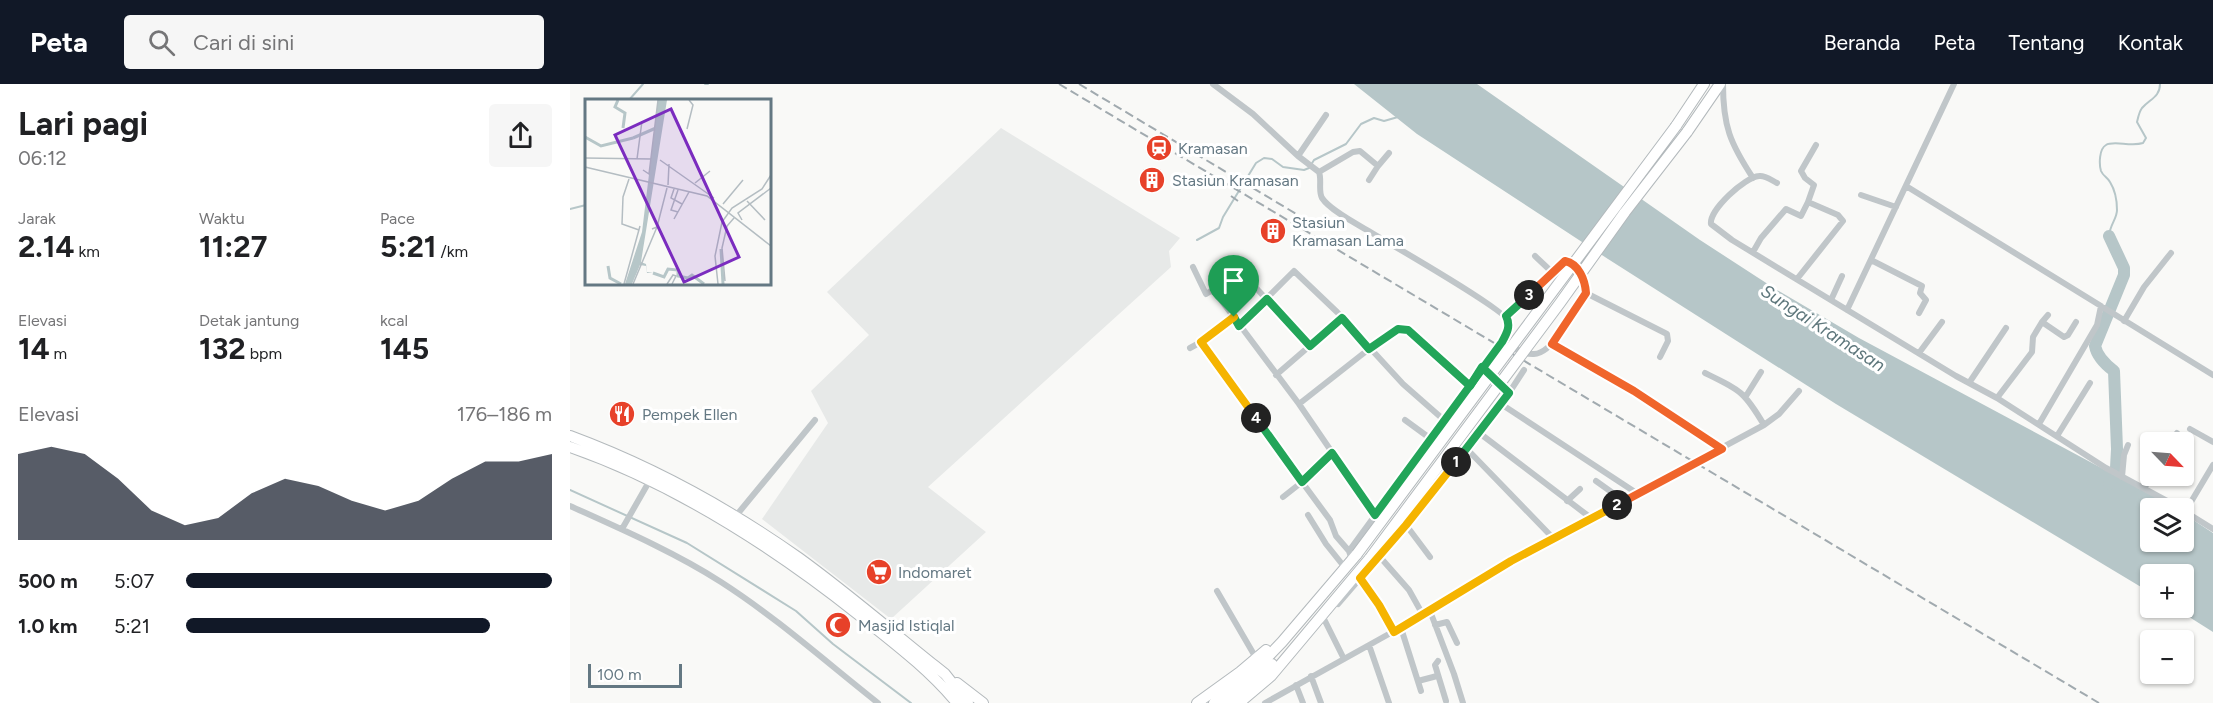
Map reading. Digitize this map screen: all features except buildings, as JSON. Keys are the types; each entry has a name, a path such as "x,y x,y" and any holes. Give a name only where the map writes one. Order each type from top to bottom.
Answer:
{"highway":[{"path":"1227,703 1309,612 1351,559 1676,126 1704,84"},
{"path":"1239,703 1271,676 1375,558 1624,212 1722,84"},
{"path":"570,436 692,498 815,580 926,669 957,703"},
{"path":"570,447 613,458 650,480 735,517 800,559 983,703"},
{"path":"1214,703 1321,618"},
{"path":"1197,703 1240,672 1259,666"},
{"path":"945,674 968,703"}],"street":[{"path":"1213,84 1253,114 1316,170 1321,196 1325,201 1357,225 1506,316 1509,322 1502,342 1375,515 1351,559"},
{"path":"1722,84 1724,119 1733,147 1754,178"},
{"path":"1847,310 1954,84"},
{"path":"1298,156 1326,115"},
{"path":"1753,252 1761,238 1786,208 1801,216 1814,185 1805,178 1801,171 1816,145"},
{"path":"1316,170 1357,151 1364,153 1378,166"},
{"path":"1369,180 1389,153"},
{"path":"1777,183 1763,176 1754,178 1731,192 1710,222 1721,232 1830,300 1997,398 2106,468 2161,498"},
{"path":"1906,186 2213,375"},
{"path":"1861,195 1896,207"},
{"path":"1797,279 1843,221 1838,215 1808,202"},
{"path":"2124,321 2144,287 2171,253"},
{"path":"1535,256 1554,274"},
{"path":"1230,260 1310,346"},
{"path":"1870,260 1922,286 1920,293 1926,299 1918,313"},
{"path":"1502,342 1532,354 1539,353 1552,344 1586,293 1584,279 1571,262 1565,261 1554,274 1506,316"},
{"path":"1193,267 1206,294 1211,291 1215,292 1299,404 1375,515"},
{"path":"1239,326 1294,271 1342,318 1403,384 1444,420"},
{"path":"1830,300 1842,276"},
{"path":"1586,293 1664,332 1669,338 1660,357"},
{"path":"2039,424 2097,325 2103,307"},
{"path":"1997,398 2032,352 2033,337 2048,315"},
{"path":"1190,348 1234,317"},
{"path":"1276,375 1342,318"},
{"path":"1919,353 1942,322"},
{"path":"2042,322 2064,337 2068,335 2076,322"},
{"path":"1969,383 2006,328"},
{"path":"1299,404 1398,329 1408,330 1470,386"},
{"path":"1201,342 1330,520 1336,536 1351,559"},
{"path":"1552,344 1634,391 1722,449"},
{"path":"1482,367 1509,393"},
{"path":"1344,659 1321,618 1360,578 1406,525 1501,404 1524,370"},
{"path":"1746,396 1761,372"},
{"path":"1705,373 1737,388 1746,396 1764,425"},
{"path":"2057,436 2090,383"},
{"path":"1265,703 1424,615 1511,561 1764,425 1779,414 1799,391"},
{"path":"1501,404 1638,494"},
{"path":"735,517 815,420"},
{"path":"1405,420 1431,439"},
{"path":"2190,429 2213,442"},
{"path":"1478,432 1591,518"},
{"path":"2122,477 2124,455 2128,445"},
{"path":"1466,448 1553,538"},
{"path":"1283,497 1332,453"},
{"path":"2191,498 2213,465"},
{"path":"622,529 650,480"},
{"path":"1596,481 1624,501"},
{"path":"1567,501 1580,489"},
{"path":"570,506 622,529 720,581 878,703"},
{"path":"1308,515 1326,544 1351,559"},
{"path":"2194,517 2211,527 2213,519"},
{"path":"1406,525 1430,557"},
{"path":"1375,558 1409,590 1424,615"},
{"path":"1360,578 1394,632"},
{"path":"1216,591 1259,666"},
{"path":"1430,611 1463,703"},
{"path":"1436,625 1447,622 1457,643"},
{"path":"1401,628 1421,691"},
{"path":"1369,645 1389,703"},
{"path":"1438,660 1435,664 1437,676 1446,701"},
{"path":"1311,676 1321,703"},
{"path":"1418,681 1437,676"},
{"path":"1296,685 1303,703"}],"shaded area":[{"path":"1001,128 1180,238 1169,251 1171,267 928,487 986,532 891,619 762,519 828,423 811,391 869,335 827,292"}],"water":[{"name":"Sungai Kramasan","path":"1354,84 1477,84 1700,240 1777,290 1859,338 2157,498 2140,498 2140,552 2194,552 2194,521 2213,533 2213,632 2191,618 2194,618 2194,564 2140,564 2140,586 1836,404 1417,134"}],"waterway":[{"path":"630,99 643,84"},
{"path":"2109,236 2117,213 2117,203 2112,185 2101,171 2101,153 2109,144 2143,143 2146,138 2137,122 2139,115 2142,108 2156,95 2160,84"},
{"path":"1197,240 1219,228 1223,217 1256,163 1264,158 1272,159 1283,167 1304,170 1309,168 1314,160 1346,144 1361,124 1374,118 1384,121 1398,117"},
{"path":"570,209 585,205"},
{"path":"2109,236 2124,268 2124,275 2095,346 2102,360 2114,371 2117,449 2116,468 2109,484"},
{"path":"570,490 687,543 796,611 833,644 911,703"}],"railway":[{"path":"1059,84 2099,703"},
{"path":"1079,84 1303,218"},
{"path":"1231,196 1238,201"}],"place":[{"name":"Kramasan","path":"1159,148"},
{"name":"Stasiun Kramasan","path":"1152,180"},
{"name":"Stasiun Kramasan Lama","path":"1273,231"},
{"name":"Pempek Ellen","path":"622,414"},
{"name":"Indomaret","path":"879,572"},
{"name":"Masjid Istiqlal","path":"838,625"}],"route":[{"path":"1234,317 1201,342 1302,482 1332,453 1375,515 1470,386 1482,367 1502,342 1509,322 1506,316 1554,274 1565,261 1571,262 1580,272 1584,279 1586,293 1552,344 1634,391 1722,449 1511,561 1394,632 1360,578 1406,525 1509,393 1482,367 1470,386 1419,339 1403,328 1369,349 1342,318 1310,346 1267,299 1239,326 1234,317"}]}
